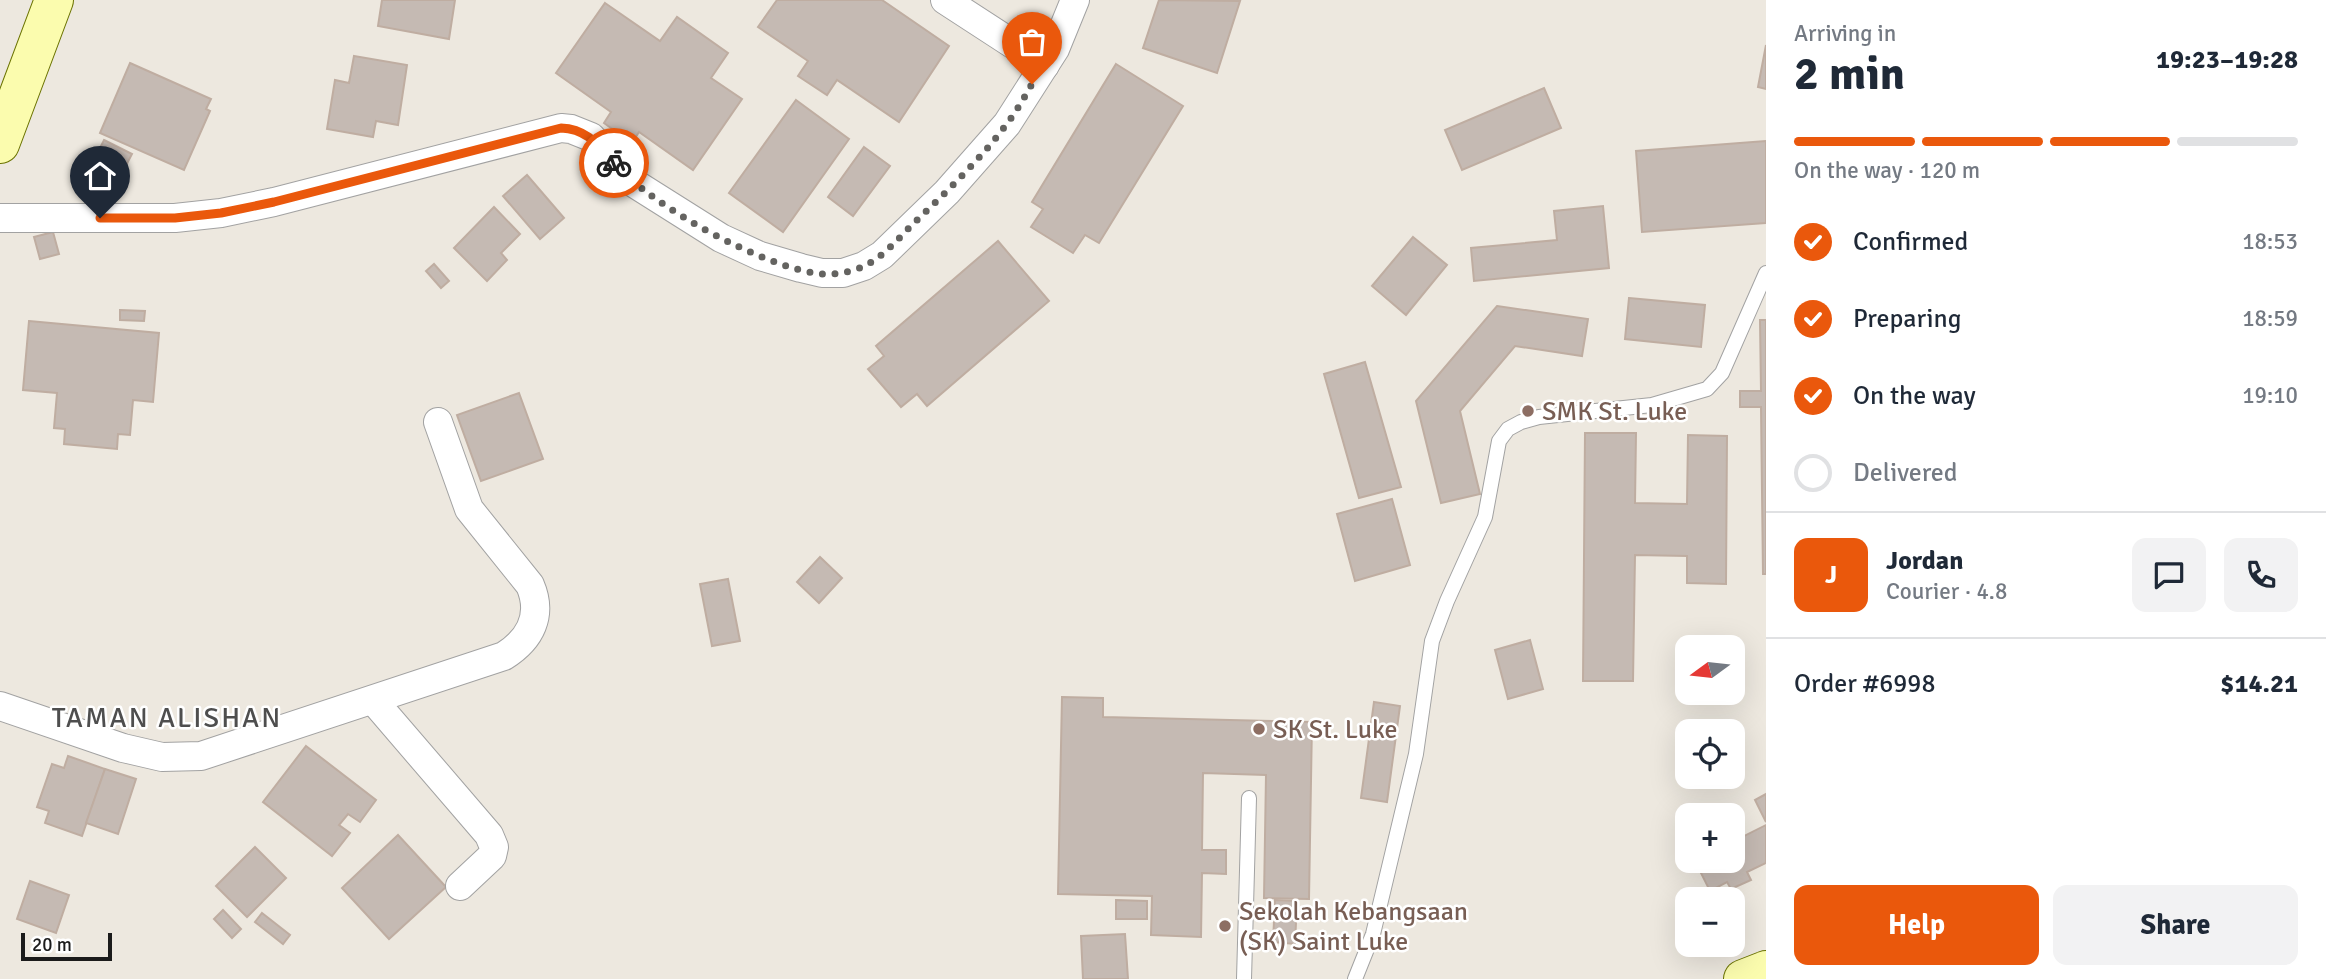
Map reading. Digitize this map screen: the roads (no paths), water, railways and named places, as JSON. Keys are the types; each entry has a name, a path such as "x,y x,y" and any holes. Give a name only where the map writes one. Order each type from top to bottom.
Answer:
{"main road":[{"path":"0,144 54,0"},
{"path":"1743,979 1766,970"}],"street":[{"path":"945,0 1045,65"},
{"path":"0,218 175,218 221,213 274,202 561,128 571,128 591,137 629,180 721,238 760,256 801,268 822,274 843,273 864,266 882,255 947,192 1007,124 1055,50 1075,0"},
{"path":"0,706 123,748 162,757 201,756 504,656 516,649 533,626 536,598 530,585 469,509 438,422"},
{"path":"373,700 488,835 494,847 492,856 460,886"}],"lane":[{"path":"1355,979 1373,934 1414,767 1432,641 1485,517 1499,441 1508,429 1539,417 1652,405 1707,389 1722,373 1766,274"},
{"path":"1244,979 1249,798"}],"place":[{"name":"SMK St. Luke","path":"1528,411"},
{"name":"SK St. Luke","path":"1259,729"},
{"name":"Sekolah Kebangsaan (SK) Saint Luke","path":"1225,926"}],"district":[{"name":"TAMAN ALISHAN","path":"167,717"}]}
